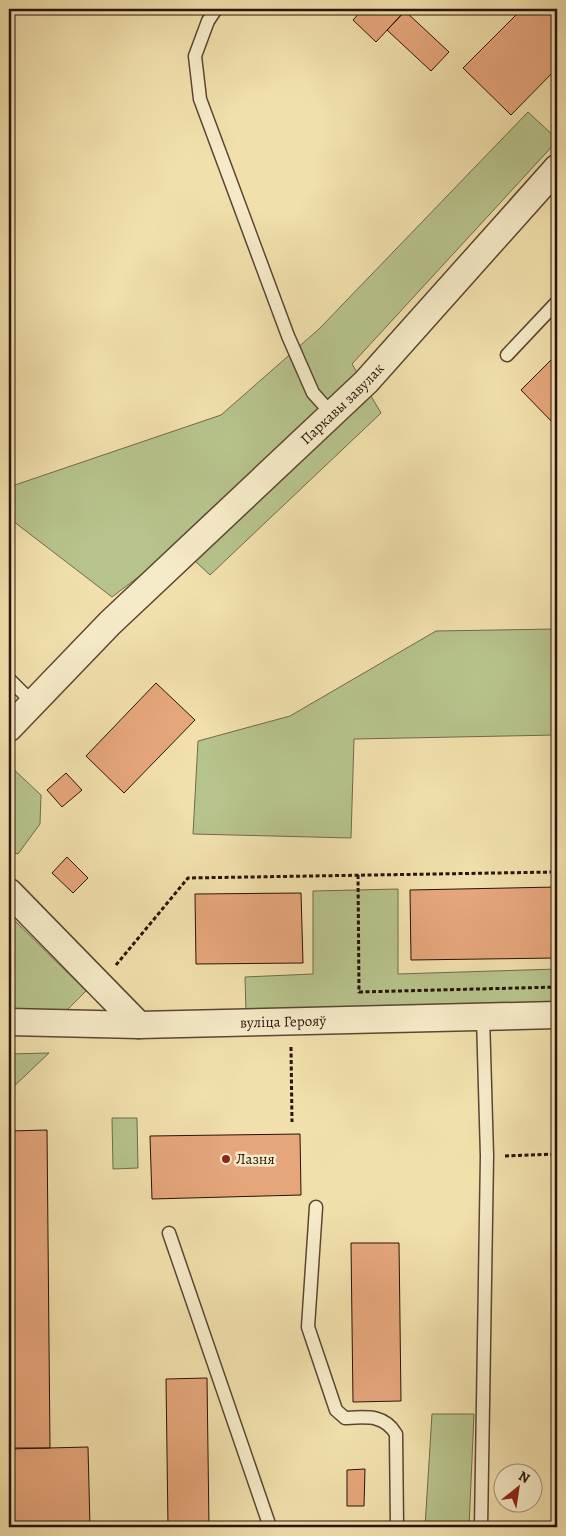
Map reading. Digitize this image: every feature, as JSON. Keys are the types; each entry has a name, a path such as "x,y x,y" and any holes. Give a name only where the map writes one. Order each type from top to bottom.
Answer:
{"street":[{"name":"Паркавы завулак","path":"9,728 110,623 366,382 557,168"},
{"path":"9,892 138,1025"},
{"name":"вуліца Герояў","path":"9,1022 138,1025 557,1015"}],"lane":[{"path":"216,9 208,21 195,56 200,99 288,336 313,393 332,414"},
{"path":"507,355 557,302"},
{"path":"9,680 33,703"},
{"path":"481,1527 487,1156 482,1016"},
{"path":"316,1208 308,1327 336,1410 345,1418 382,1419 390,1425 396,1434 397,1527"},
{"path":"169,1234 270,1527"}],"path":[{"path":"99,985 188,878 557,872"},
{"path":"358,875 359,992 557,987"},
{"path":"291,1046 292,1122"},
{"path":"487,1156 557,1154"}],"green space":[{"path":"528,112 557,141 352,364 381,413 210,575 179,546 112,597 9,518 9,487 221,415 319,329"},
{"path":"557,629 557,735 354,739 351,838 193,834 198,741 290,716 436,631"},
{"path":"9,765 41,795 40,824 18,854 9,851"},
{"path":"398,889 398,974 557,969 557,1008 246,1013 245,977 313,974 313,891"},
{"path":"9,915 86,991 64,1013 9,1013"},
{"path":"49,1053 9,1091 9,1054"},
{"path":"112,1118 137,1118 138,1168 113,1169"},
{"path":"432,1414 474,1414 469,1527 425,1527"}],"building":[{"path":"363,9 407,9 376,42 353,20"},
{"path":"522,9 557,9 557,68 511,115 463,68"},
{"path":"405,11 449,52 431,71 387,30"},
{"path":"557,354 557,427 521,390"},
{"path":"156,683 195,720 124,793 86,756"},
{"path":"66,773 82,790 62,807 47,790"},
{"path":"67,857 88,878 73,893 52,873"},
{"path":"557,887 557,958 411,960 410,890"},
{"path":"301,893 303,963 196,964 195,894"},
{"path":"47,1130 50,1448 9,1448 9,1131"},
{"name":"Лазня","path":"300,1134 301,1195 152,1199 150,1136"},
{"path":"351,1243 399,1243 401,1401 353,1402"},
{"path":"207,1378 209,1527 168,1527 166,1379"},
{"path":"88,1447 90,1527 9,1527 9,1449"},
{"path":"365,1469 364,1506 347,1506 347,1470"}],"place":[{"name":"Лазня","path":"226,1159"}]}
